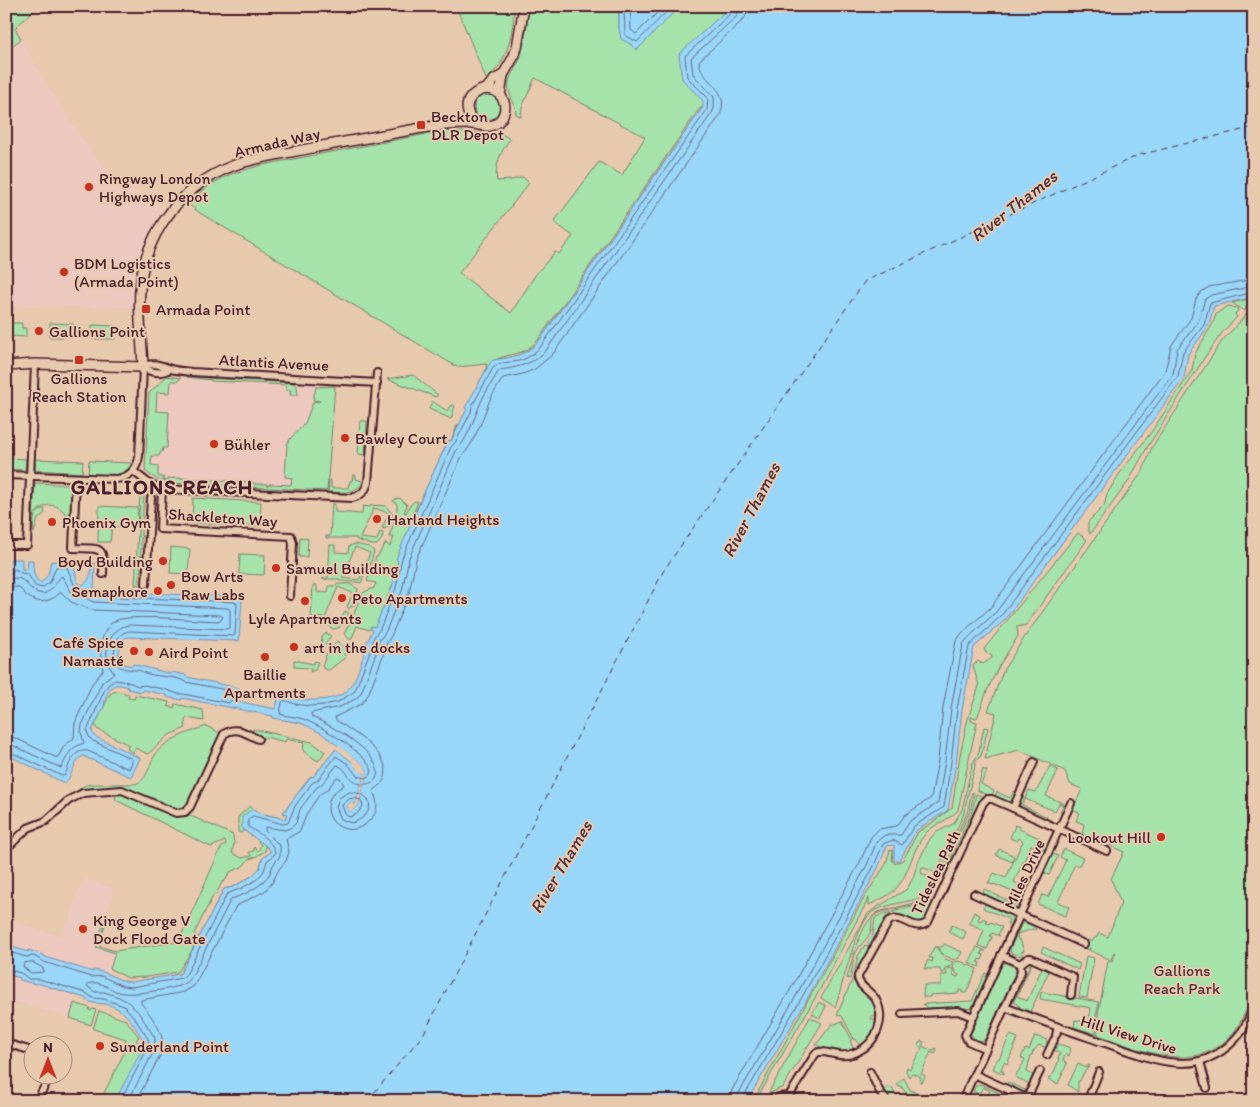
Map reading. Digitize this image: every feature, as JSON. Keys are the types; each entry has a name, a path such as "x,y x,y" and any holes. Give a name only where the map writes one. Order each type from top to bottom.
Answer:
{"street":[{"name":"Armada Way","path":"143,367 140,293 145,261 152,242 168,214 189,192 232,166 263,158 445,124 491,126 500,120 504,114 505,107 500,95 503,75 516,52 524,6"},
{"name":"Armada Way","path":"445,124 468,113 468,104 472,96 486,89 494,80 503,75"},
{"path":"486,89 500,95"},
{"path":"468,113 477,124"},
{"path":"6,545 27,546 36,364"},
{"name":"Atlantis Avenue","path":"6,366 36,364 143,367 150,364 165,366 170,369 376,383"},
{"path":"6,475 121,479 133,470 139,457 143,367"},
{"path":"133,470 151,485 162,489 357,497 366,490 368,482 377,373"},
{"path":"76,478 73,548 97,549 102,553 104,556 103,574"},
{"name":"Shackleton Way","path":"162,489 160,529 291,536 293,543 290,596"},
{"path":"146,584 150,498"},
{"path":"6,849 28,828 46,821 69,800 83,793 122,790 176,812 186,812 224,734 230,730 236,730 258,740"},
{"path":"1034,762 1013,808 1106,851"},
{"name":"Tideslea Path","path":"776,1101 779,1097 789,1096 816,1053 823,1052 840,1056 851,1055 866,1047 877,1031 881,1015 876,999 860,983 858,978 889,922 900,918 918,927 924,926 928,922 987,799 992,799 1013,808"},
{"name":"Miles Drive","path":"986,1049 968,1041 965,1035 1071,804"},
{"path":"974,894 1084,944"},
{"path":"1001,955 1020,964"},
{"path":"1020,964 1028,958 1032,958 1074,977 1071,995"},
{"path":"962,1101 1021,972 1020,964"},
{"name":"Hill View Drive","path":"1005,1007 1158,1061 1180,1064 1200,1061 1229,1046 1242,1030 1254,1007"},
{"path":"902,1014 958,1011 973,1017"},
{"path":"1047,1055 1058,1027"},
{"path":"6,1043 22,1049"},
{"path":"1200,1061 1207,1088"},
{"path":"974,1074 1030,1099 1040,1071"},
{"path":"870,1072 887,1101"},
{"path":"1089,1101 1089,1096 1099,1072"},
{"path":"39,1100 46,1084"}],"shaded area":[{"path":"21,39 47,85 83,140 114,179 164,209 149,232 139,258 133,283 134,308 6,306 6,51"},
{"path":"168,377 335,386 328,492 171,484 157,479 146,469 149,392"},
{"path":"86,879 114,888 96,947 115,953 108,975 104,972 93,972 44,957 44,955 35,951 28,952 6,945 6,920 61,936 65,923 69,921 80,886"},
{"path":"6,974 20,978 20,980 27,983 36,983 76,996 70,1018 6,999"}],"green space":[{"path":"6,6 38,6 15,28 21,39 6,51"},
{"path":"456,6 515,6 508,46 500,64 486,79"},
{"path":"530,6 619,6 619,28 677,9 677,6 940,6 544,401 475,390 485,372 487,364 457,367 200,213 187,203 213,183 231,174 262,165 443,131 502,134 510,139 499,159 496,175 497,181 523,177 529,183 459,273 511,313 536,274 555,252 559,254 573,236 554,222 599,162 622,175 645,137 535,78 522,107 521,117 516,114 508,85 521,56","holes":["700,108 702,108 539,341 530,349 520,354 509,358 497,359 528,349 538,340"]},
{"path":"487,94 496,98 500,107 496,116 487,120 478,116 474,107 478,98"},
{"path":"1254,298 1254,306 1247,305 1245,311 1232,303"},
{"path":"1228,306 1237,308 1238,311 1235,314 1237,317 1222,333 1205,357 1148,446 1128,482 1090,534 1088,522 1104,506 1107,494 1120,473 1152,431 1192,370 1195,354 1213,323 1216,314"},
{"name":"Gallions Reach Park","path":"1254,311 1254,1000 1233,1033 1218,1046 1202,1054 1185,1057 1168,1056 1150,1053 1098,1035 1097,1020 1108,961 1112,961 1116,953 1114,952 1111,960 1089,950 1090,948 1087,950 1085,948 1088,940 1092,942 1099,933 1108,937 1121,903 1111,879 1124,852 1082,835 1084,824 1076,821 1080,813 1073,809 1082,789 1070,784 1065,771 1019,750 985,759 996,713 988,711 1004,669 1024,638 1143,471 1152,447 1222,341 1246,315"},
{"path":"8,323 22,323 22,328 26,328 26,337 8,336"},
{"path":"50,323 73,324 73,337 49,337"},
{"path":"92,325 116,326 115,339 92,339"},
{"path":"413,375 438,395 436,397 387,379"},
{"path":"167,376 181,378 177,381 171,381 170,393 157,392 156,411 169,412 167,448 163,448 159,456 152,456 151,465 158,466 158,476 164,478 164,481 176,478 253,482 254,484 267,484 267,486 270,484 291,485 292,478 285,477 287,444 305,423 313,402 320,401 313,400 316,387 335,386 327,491 170,483 156,479 145,471 149,393"},
{"path":"187,377 293,383 297,386 298,395 290,395 291,390 286,390 286,385 211,381"},
{"path":"432,401 447,411 453,404 455,406 451,419 429,409"},
{"path":"360,421 367,421 366,436 359,435"},
{"path":"458,424 375,628 371,626 369,630 357,626 351,640 344,634 360,597 364,592 374,588 376,583 367,581 376,557 386,543 390,547 394,537 389,537 397,515 397,504 393,501 397,498 401,499 407,505 404,512 406,513 410,505 415,501 418,502 414,515 448,441 451,441"},
{"path":"359,440 366,440 365,455 358,454"},
{"path":"6,458 26,459 25,470 6,469"},
{"path":"35,459 83,461 82,473 35,470"},
{"path":"89,461 131,463 130,467 121,475 88,474"},
{"path":"353,475 356,475 356,479 362,481 358,488 346,492 328,492 329,480 331,481 331,488 348,488"},
{"path":"35,483 71,485 70,520 59,508 50,505 45,506 35,514 44,508 45,513 38,519 34,533"},
{"path":"140,495 144,495 142,526 148,526 148,528 141,528 141,536 147,536 141,537 141,546 146,546 146,548 141,548 140,556 145,556 145,558 140,558 140,568 145,568 145,570 140,570 139,585 135,585"},
{"path":"193,498 261,502 260,526 192,523"},
{"path":"332,504 335,504 335,512 362,514 363,506 386,506 393,515 390,526 385,529 382,528 389,513 374,508 360,538 377,540 380,532 383,533 382,539 377,545 357,540 357,538 326,538 326,536 330,536"},
{"path":"99,506 138,508 137,527 112,526 110,542 98,542"},
{"path":"1078,533 1087,540 1026,625 1017,627 1018,636 999,666 977,718 971,717 971,721 977,722 958,810 926,833 917,847 904,878 894,891 869,905 869,898 818,993 756,1100 753,1101 864,898 886,864 890,850 893,851 892,860 895,864 903,860 918,832 952,808 967,722 979,686 973,666 978,661 983,664 992,658 991,654 986,653 984,649"},
{"path":"300,537 308,539 307,557 299,557"},
{"path":"355,544 369,547 374,551 370,566 364,568 370,553 355,547 342,578 359,580 363,571 365,572 361,583 339,579 322,579 328,578 330,545 335,545 335,552 348,553 349,546"},
{"path":"171,547 190,549 188,574 170,573"},
{"path":"240,554 265,555 264,575 239,574"},
{"path":"338,584 350,584 358,589 353,606 349,609 347,607 353,593 338,587 325,618 341,619 345,611 349,613 341,626 333,629 326,624 318,622 319,618 324,618 311,617 313,585 317,585 317,592 328,593 329,586 336,586"},
{"path":"326,633 331,636 321,652 322,637"},
{"path":"337,641 347,650 344,655 346,657 329,670 324,669 322,666 327,653"},
{"path":"294,660 313,664 315,661 318,662 315,670 310,672 311,668 294,667"},
{"path":"116,691 129,694 128,698 134,699 135,695 169,702 168,706 174,708 175,704 203,710 204,721 187,718 185,720 186,728 169,735 148,754 135,748 133,753 127,749 129,745 97,729 95,725 110,694"},
{"path":"206,726 220,733 187,803 182,808 175,808 122,786 79,789 93,784 136,784 143,778 155,755 165,744"},
{"path":"984,727 988,728 981,756 976,761 963,816 936,873 922,867 921,873 935,880 928,895 923,898 879,909 867,917 856,940 835,1007 821,998 867,915 907,889 930,839 935,833 953,824 962,810 972,764 978,755"},
{"path":"253,729 312,742 325,752 318,761 303,751 304,743 286,739 285,742 266,737 262,739 252,734"},
{"path":"336,749 266,965 164,977 180,974 224,889 233,887 252,876 260,868 262,859 271,851 264,844 266,847 265,851 249,859 242,867 230,872 225,881 222,882 194,934 198,937 191,952 178,972 128,978 110,969 115,953 96,947 106,915 108,915 99,946 115,951 181,941 181,936 221,848 226,844 225,841 211,847 116,800 115,793 126,795 178,817 191,816 233,835 232,853 242,858 251,856 249,852 254,851 254,847 258,851 261,845 258,842 259,840 243,830 241,833 238,832 238,817 250,806 259,813 285,819 287,814 283,813 311,776 313,777"},
{"path":"1050,766 1058,770 1046,796 1063,803 1064,808 1062,813 1060,812 1063,805 1059,803 1055,811 1025,799 1029,790 1036,792"},
{"path":"983,769 987,771 981,784 994,791 991,797 977,790"},
{"path":"1014,791 1016,792 1010,805 994,798 997,792 1010,798"},
{"path":"972,792 974,793 970,811 941,874 939,873 967,813"},
{"path":"976,794 984,797 947,877 943,875 972,812"},
{"path":"1023,798 1025,799 1022,805 1047,817 1046,819 1021,807 1020,804"},
{"path":"1014,825 1042,839 1039,847 1043,849 1047,844 1045,850 1031,845 1014,882 1021,886 1017,894 988,883 994,873 1006,878 1023,841 1018,838 1017,841 1010,838"},
{"path":"999,849 1014,856 1012,862 996,855"},
{"path":"1064,849 1083,858 1079,866 1075,864 1058,902 1069,907 1065,916 1038,904 1042,895 1048,897 1066,860 1060,857"},
{"path":"1053,854 1058,856 1049,875 1044,873"},
{"path":"942,885 927,921 916,925 892,912 932,902"},
{"path":"984,889 1016,905 1020,901 1015,908 983,893"},
{"path":"930,898 929,901 875,915 872,920 869,936 856,952 850,979 847,978 858,942 866,924 872,917 878,912"},
{"path":"985,904 1011,916 1011,923 1007,924 1009,919 983,908"},
{"path":"891,912 873,946 867,943 873,935 875,918"},
{"path":"974,912 980,915 978,920 981,921 983,918 989,924 991,922 1002,927 998,935 1000,936 992,933 987,949 978,945 984,930 969,923"},
{"path":"1022,923 1036,928 1035,930 1017,934 1024,951 1021,952 1023,956 1021,956 1011,953 1010,949"},
{"path":"952,925 966,932 963,939 949,932"},
{"path":"944,944 962,952 959,958 954,960 944,955 937,947 942,947"},
{"path":"865,945 871,948 853,981 863,988 872,999 878,1015 871,1016 871,1019 878,1019 874,1033 862,1048 854,1039 842,1016 837,1015 853,978 858,956"},
{"path":"935,946 945,959 953,962 951,966 945,968 944,973 941,973 940,969 924,969 928,960 932,962 933,959 929,957"},
{"path":"977,947 986,951 982,951 981,954 984,955 982,960 979,959 979,967 969,963"},
{"path":"1043,947 1080,964 1078,970 1041,952"},
{"path":"1086,956 1094,958 1087,998 1079,997"},
{"path":"960,961 977,969 966,993 962,993 962,990 959,990 959,993 923,997 924,985 941,985 941,975 947,975 946,971 948,968 953,969 953,975 958,977 959,975 953,967 955,962"},
{"path":"1031,962 1017,996 1027,1001 1042,968 1049,971 1030,1012 1020,1008 1014,1001"},
{"path":"1005,963 1015,967 1016,971 986,1037 984,1040 978,1040 971,1034 1002,964"},
{"path":"985,973 988,974 971,1009 960,1007 927,1008 923,1004 972,1001"},
{"path":"1041,992 1099,1002 1095,1021 1089,1020 1091,1008 1040,999"},
{"path":"819,1002 826,1006 820,1018 812,1014"},
{"path":"74,1003 90,1008 90,1011 96,1010 91,1025 70,1018"},
{"path":"99,1011 126,1020 139,1037 136,1040 144,1044 144,1042 175,1101 100,1101 127,1047 126,1039 93,1029"},
{"path":"810,1017 822,1023 783,1087 768,1094"},
{"path":"1075,1020 1096,1023 1096,1034 1074,1027"},
{"path":"842,1021 852,1040 850,1041 855,1052 839,1054 816,1045 832,1024"},
{"path":"1010,1035 1018,1038 1007,1064 1004,1062 1001,1070 1004,1074 993,1069"},
{"path":"1035,1036 1047,1040 1046,1043 1050,1044 1047,1048 1039,1045 1033,1052 1027,1072 1033,1075 1034,1078 1027,1094 1007,1084 1008,1082 1027,1091 1030,1084 1015,1077 1025,1060 1021,1058 1025,1049 1029,1050"},
{"path":"921,1041 924,1042 922,1046 933,1051 935,1048 937,1050 935,1054 931,1052 921,1074 925,1076 923,1081 920,1082 921,1077 912,1073 909,1077 906,1071 907,1067 910,1069 922,1048 918,1045"},
{"path":"1055,1043 1071,1048 1069,1056 1066,1054 1063,1060 1067,1063 1058,1084 1048,1079 1054,1073 1060,1054 1053,1049"},
{"path":"1078,1064 1086,1068 1088,1065 1090,1066 1084,1072 1080,1081 1078,1081 1078,1092 1068,1085"},
{"path":"904,1078 910,1090 927,1097 923,1101 912,1101 901,1086 899,1087 897,1084"},
{"path":"980,1084 999,1093 996,1101 984,1101 986,1097 989,1097 990,1091 983,1087 979,1094 973,1091"},
{"path":"890,1086 901,1101 893,1101 885,1090"}],"water":[{"path":"619,6 677,6 677,9 637,50 621,39"},
{"name":"River Thames","path":"731,6 1254,6 1254,297 1214,306 1208,327 1188,354 1184,378 1005,620 974,647 962,710 948,810 917,830 899,861 894,861 894,845 887,846 877,870 806,1001 747,1101 115,1101 144,1046 144,1042 129,1018 119,1009 112,1006 91,1002 85,998 37,983 20,980 20,978 6,974 6,945 28,952 28,950 93,972 93,970 103,972 131,982 180,974 224,889 233,887 252,876 260,868 262,859 271,851 242,829 242,817 252,809 259,813 285,819 287,814 283,813 311,776 313,777 336,749 356,765 355,767 365,773 355,805 352,802 347,806 350,812 358,806 367,772 364,765 321,733 301,723 182,698 181,700 143,690 141,692 118,685 113,686 109,691 104,707 92,730 96,737 140,758 131,777 83,756 79,758 70,777 64,783 6,754 6,575 10,559 22,559 22,569 27,569 28,560 33,560 35,576 41,583 48,575 51,561 74,562 78,583 82,585 87,582 90,576 91,564 95,563 94,591 241,597 239,641 127,637 121,644 119,654 119,660 124,664 132,666 133,664 171,674 172,672 239,688 236,701 275,709 280,694 294,697 295,699 317,700 333,698 346,691 358,673 366,649 364,648 373,630 370,629 372,626 375,627 392,587 398,561 396,559 423,495 448,441 451,441 467,409 465,408 490,363 493,360 523,353 539,341 703,107 703,101 682,79 679,54"}],"pier":[{"path":"338,745 364,765 367,772 358,806 350,812 347,806 352,802 355,805 365,773 359,772 351,760 336,749"}],"ferry route":[{"path":"367,1101 423,1035 664,570 865,281 1139,155 1254,127"}],"place":[{"name":"Beckton DLR Depot","path":"421,125"},
{"name":"Ringway London Highways Depot","path":"89,187"},
{"name":"BDM Logistics (Armada Point)","path":"64,272"},
{"name":"Armada Point","path":"146,309"},
{"name":"Gallions Point","path":"39,331"},
{"name":"Gallions Reach Station","path":"79,360"},
{"name":"Bawley Court","path":"345,438"},
{"name":"Bühler","path":"214,444"},
{"name":"Harland Heights","path":"377,519"},
{"name":"Phoenix Gym","path":"52,522"},
{"name":"Boyd Building","path":"163,561"},
{"name":"Samuel Building","path":"276,568"},
{"name":"Bow Arts Raw Labs","path":"171,585"},
{"name":"Semaphore","path":"158,591"},
{"name":"Peto Apartments","path":"342,598"},
{"name":"Lyle Apartments","path":"305,601"},
{"name":"art in the docks","path":"294,647"},
{"name":"Café Spice Namasté","path":"134,651"},
{"name":"Aird Point","path":"149,652"},
{"name":"Baillie Apartments","path":"265,657"},
{"name":"Lookout Hill","path":"1161,837"},
{"name":"King George V Dock Flood Gate","path":"83,929"},
{"name":"Sunderland Point","path":"100,1046"}],"district":[{"name":"GALLIONS REACH","path":"162,487"}]}
